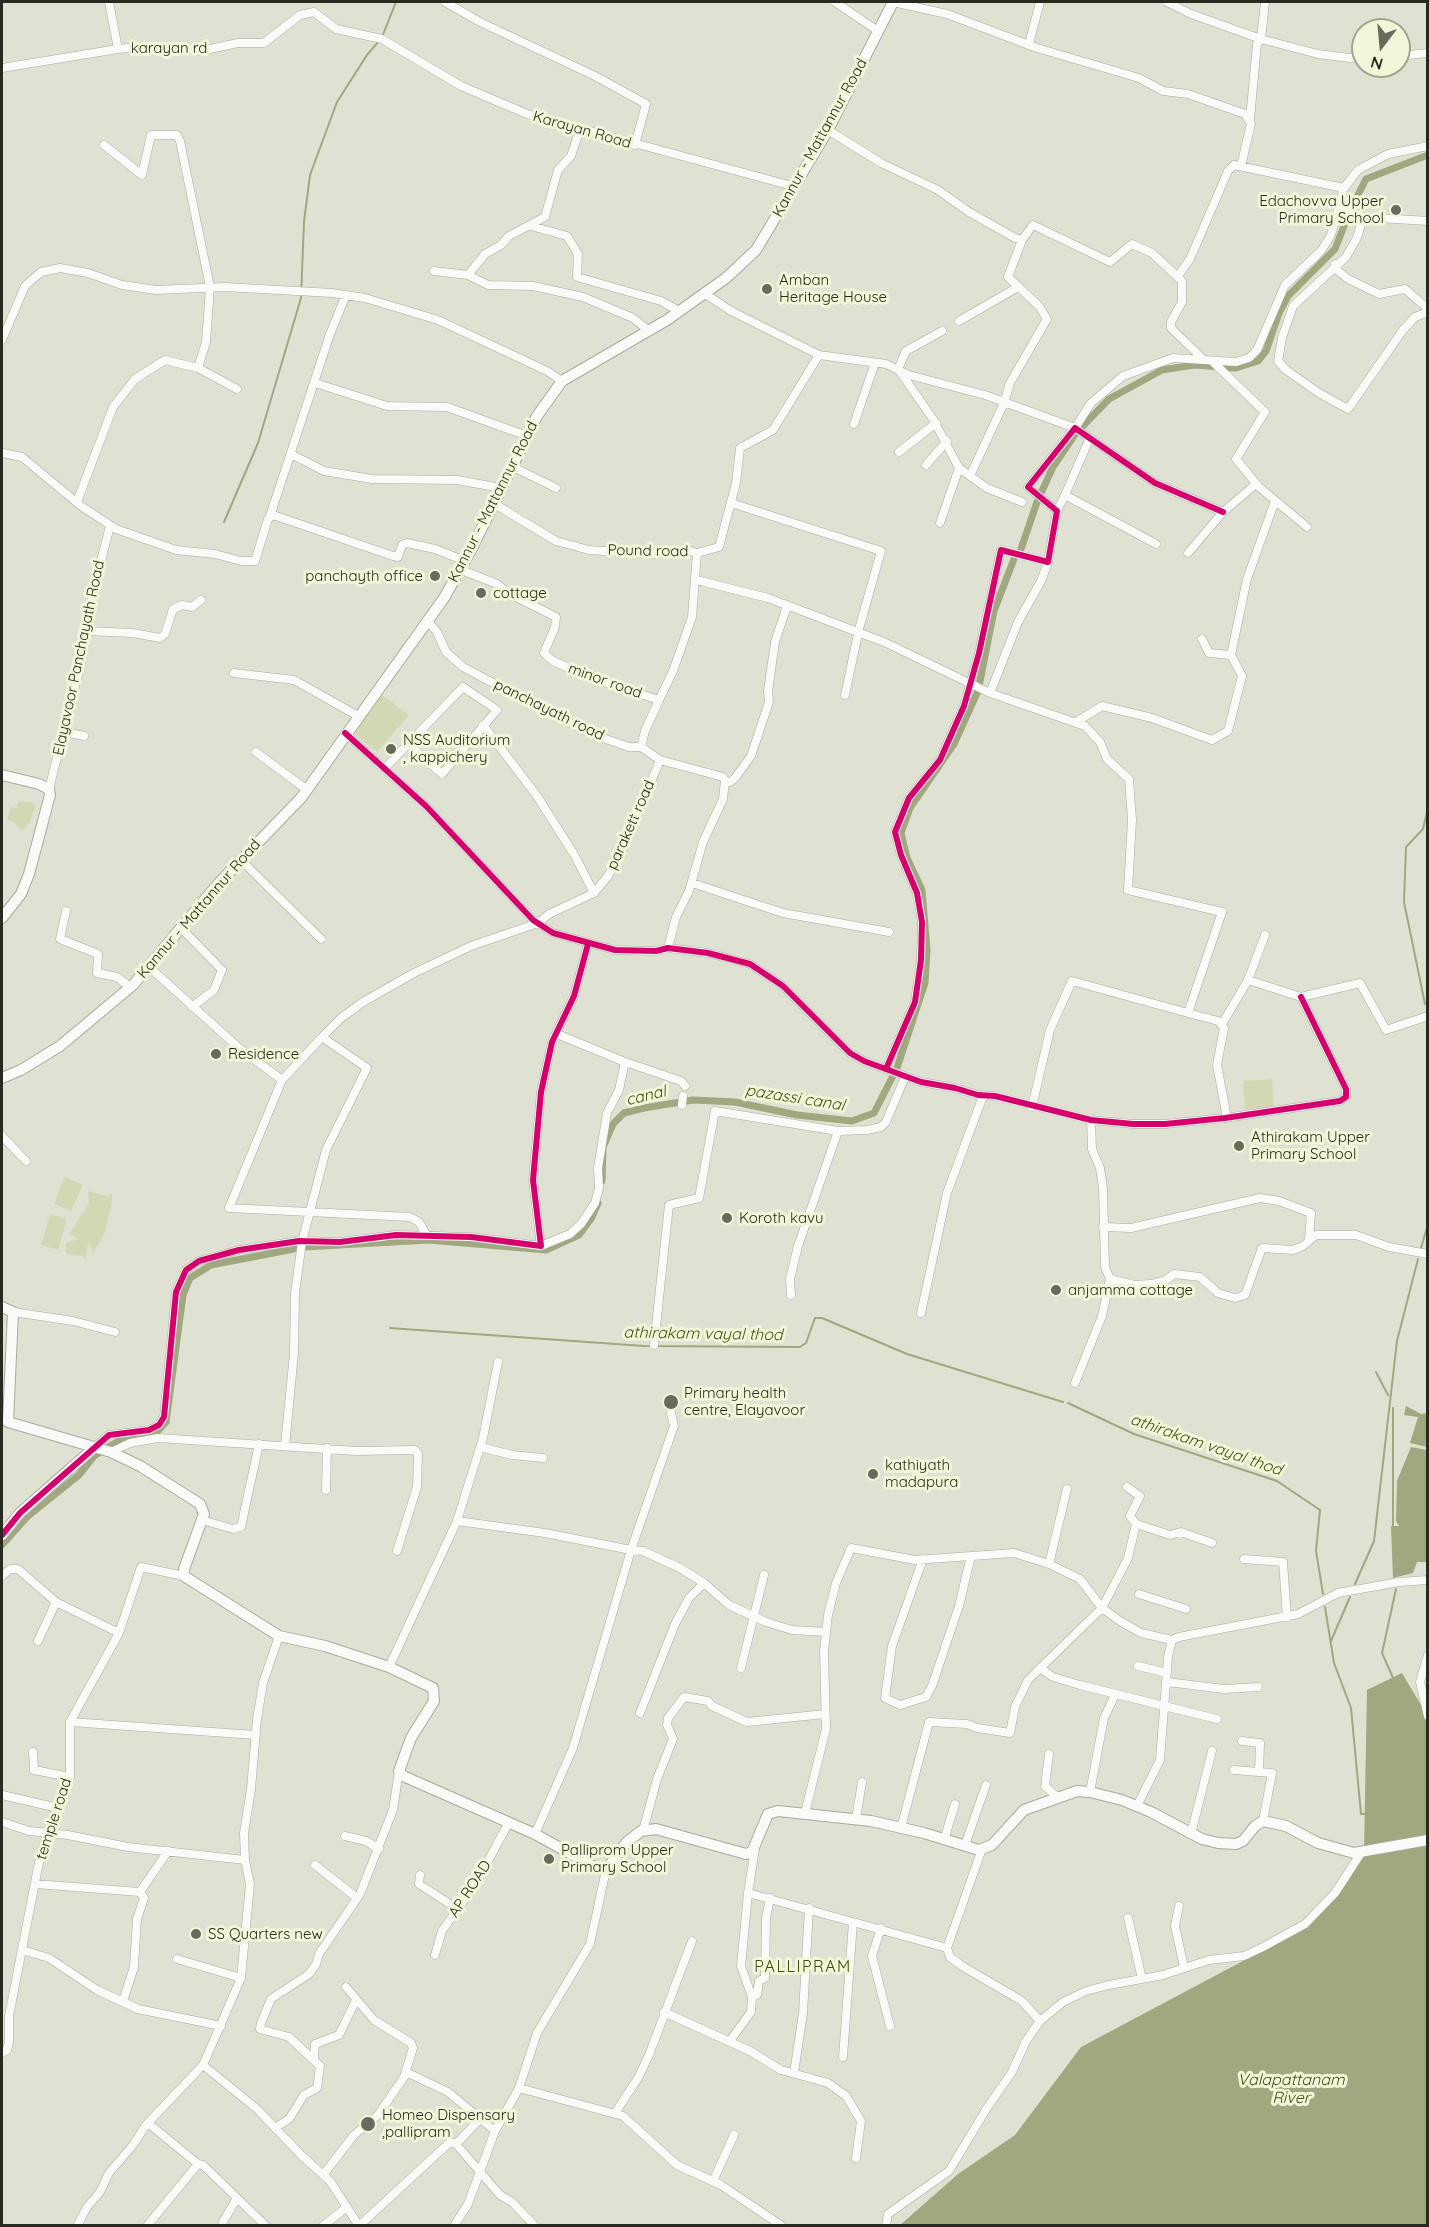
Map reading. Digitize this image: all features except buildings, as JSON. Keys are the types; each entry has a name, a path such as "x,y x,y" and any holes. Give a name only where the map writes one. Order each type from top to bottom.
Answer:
{"main road":[{"name":"Kannur - Mattannur Road","path":"2,1078 21,1070 60,1046 130,987 240,859 307,790 345,733 444,598 526,436 562,381 680,311 756,250 796,187 828,130 893,2"},
{"path":"2,775 50,789 50,803 29,874 21,894 2,918"},
{"path":"2,1307 13,1312 8,1422 103,1450 140,1466 200,1504 204,1509 202,1520 184,1569 184,1576 279,1636 325,1647 389,1667 433,1688 434,1701 411,1738 399,1771 410,1781 535,1834 598,1869 606,1869 627,1842 643,1831 656,1829 746,1854 755,1849 768,1814 778,1810 856,1819 982,1849 992,1845 1024,1810 1070,1792 1090,1792 1137,1806 1191,1834 1218,1843 1236,1844 1243,1841 1255,1826 1263,1821 1286,1826 1318,1843 1345,1852 1361,1853 1428,1840"},
{"path":"2,1535 20,1513 103,1450"}],"street":[{"path":"110,2 118,47"},
{"path":"445,2 482,23 595,76 646,104 635,145"},
{"path":"836,2 878,31"},
{"path":"893,2 947,14 1029,44 1111,69 1163,91 1188,94 1225,106 1245,114 1250,119"},
{"path":"1029,44 1041,2"},
{"path":"1167,2 1191,14 1261,39 1318,54 1351,58"},
{"path":"1241,166 1251,124 1257,44 1261,39 1265,2"},
{"name":"karayan rd","path":"2,68 118,47 137,46 162,50 179,47 200,51 238,43 264,43 300,15 314,12 345,32 379,38"},
{"name":"Karayan Road","path":"379,38 460,86 527,114 796,187"},
{"path":"1411,55 1428,53"},
{"path":"468,275 485,254 501,245 510,236 545,217 558,170 571,156 580,129"},
{"path":"828,130 881,164 938,190 989,224 1022,240"},
{"path":"104,145 142,175 151,135 177,135 180,141 210,287 206,342 198,368"},
{"path":"1057,511 1028,487 1091,404 1123,376 1173,358 1202,358 1213,362 1236,362 1249,358 1257,350 1285,285 1321,251 1331,235 1344,188 1358,170 1376,159 1402,150 1428,146"},
{"path":"1178,276 1190,258 1228,171 1234,165 1344,188"},
{"path":"1339,204 1363,217 1428,222"},
{"path":"1335,264 1337,270 1348,279 1379,294 1405,289 1428,310 1415,317 1403,330 1348,409 1339,406 1286,370 1278,361 1293,306 1335,264 1346,257 1357,238 1363,217"},
{"path":"970,476 1004,403 1010,383 1047,319 1008,277 1022,240 1033,225 1110,262 1132,244 1152,253 1182,281 1182,302 1170,326 1202,358"},
{"path":"531,226 567,236 578,254 577,277 661,301 680,311"},
{"path":"2,340 25,286 33,276 50,269 73,270 122,285 156,290 210,287 346,295 427,316 547,371 562,381"},
{"path":"434,271 468,275 488,285 533,286 583,297 633,318 649,331"},
{"path":"959,321 1018,287"},
{"path":"704,293 731,311 819,355 875,363 898,369 985,395 1075,428 1089,440 1155,483 1223,512"},
{"path":"2,453 22,457 110,526 176,550 215,554 249,562 258,556 330,334 346,295"},
{"path":"898,369 906,351 942,331"},
{"path":"697,553 719,547 731,503 740,448 773,430 819,355"},
{"path":"77,502 113,407 135,379 165,360 198,368 237,389"},
{"path":"1213,362 1265,412 1236,459 1256,484 1307,527"},
{"path":"854,424 875,363"},
{"path":"898,369 936,423 959,468 987,488 1022,502"},
{"path":"315,383 387,406 447,406 526,436"},
{"path":"899,452 936,423"},
{"path":"987,692 1018,622 1041,581 1048,562 1057,511 1089,440"},
{"path":"926,465 947,441"},
{"path":"291,454 324,471 372,479 457,480 501,488"},
{"path":"511,466 556,488"},
{"path":"940,523 959,468"},
{"path":"1188,553 1223,512 1256,484"},
{"path":"1065,495 1156,544"},
{"path":"1076,722 1102,706 1152,718 1212,740 1228,731 1242,676 1231,656 1247,579 1275,501"},
{"name":"Pound road","path":"493,503 555,542 589,550 653,554 687,550 697,553 697,580 692,617 673,671 659,700"},
{"path":"731,503 881,551 858,633 844,695"},
{"path":"270,516 290,520 393,556 399,556 405,543 413,543 462,565"},
{"name":"Elayavoor Panchayath Road","path":"50,789 93,592 110,526"},
{"path":"891,1071 915,1002 921,960 922,922 917,893 901,855 895,832 909,798 940,760 954,732 972,683 1001,550 1048,562"},
{"name":"minor road","path":"462,565 497,584 508,593 556,617 555,627 544,650 546,656 553,662 594,679 659,700 645,730 641,747"},
{"path":"697,580 787,606 884,642 987,692 1085,726 1100,742 1107,759 1129,779 1132,820 1128,890 1222,912 1188,1013"},
{"path":"86,631 160,638 165,634 173,609 182,605 192,607 201,600"},
{"path":"668,948 672,928 692,883 703,842 720,808 726,781 730,782 735,778 751,756 769,702 768,691 775,642 787,606"},
{"name":"panchayath road","path":"427,620 437,632 446,652 463,667 594,735 629,747 641,747 660,760 723,777 726,781"},
{"path":"1202,639 1209,653 1231,656"},
{"path":"234,673 294,680 358,716"},
{"path":"385,768 408,744 463,687 497,710 442,774 408,744"},
{"path":"483,725 537,796 575,856 594,893"},
{"path":"64,732 84,736"},
{"path":"345,733 426,806 538,922 553,933 615,950 656,951 668,948 708,952 750,964 783,986 850,1053 905,1077 1091,1120 1165,1124 1326,1104 1346,1097 1346,1089 1301,997"},
{"path":"256,752 307,790"},
{"name":"parakett road","path":"282,1080 341,1018 363,1002 414,973 471,946 538,922 549,914 594,893 608,876 624,847 660,760"},
{"path":"240,859 321,939"},
{"path":"692,883 783,913 889,932"},
{"path":"66,911 60,939 98,954 97,973 117,976 130,987"},
{"path":"181,928 222,970 214,990 192,1007"},
{"path":"1227,1118 1217,1065 1224,1028 1222,1024 1248,980 1265,935"},
{"path":"541,1246 533,1180 543,1077 552,1042 574,996 588,944"},
{"path":"148,966 238,1048 282,1080 229,1208 410,1217 419,1222 427,1236"},
{"path":"1248,980 1301,997 1360,983 1386,1030 1424,1017"},
{"path":"1032,1107 1050,1030 1072,981 1222,1024"},
{"path":"557,1034 625,1062 681,1081 685,1086"},
{"path":"285,1446 294,1353 295,1293 302,1244 326,1150 367,1068 322,1037"},
{"path":"103,1450 109,1435 150,1430 159,1425 164,1417 176,1292 186,1270 199,1262 239,1250 396,1235 471,1238 541,1246 570,1234 582,1224 595,1203 599,1188 598,1168 607,1113 619,1090 625,1062"},
{"path":"654,1344 669,1204 699,1198 715,1111 821,1126 838,1131 881,1127 905,1077"},
{"path":"682,1105 683,1096"},
{"path":"921,1312 947,1193 983,1096"},
{"path":"1075,1383 1102,1316 1110,1279 1106,1267 1100,1168 1092,1149 1091,1120"},
{"path":"791,1295 790,1279 798,1246 838,1131"},
{"path":"2,1136 26,1161"},
{"path":"1103,1227 1131,1228 1260,1198 1279,1201 1311,1214 1309,1239"},
{"path":"1110,1279 1134,1285 1166,1280 1174,1274 1200,1277 1210,1288 1225,1296 1235,1298 1245,1295 1262,1248 1293,1250 1303,1246 1309,1239 1329,1234 1356,1235 1389,1247 1428,1254"},
{"path":"13,1312 73,1321 116,1332"},
{"path":"389,1667 457,1521 480,1447 498,1362"},
{"path":"535,1834 573,1748 631,1550 674,1426 671,1413"},
{"path":"103,1450 158,1438 356,1450 401,1448 415,1450 418,1454 414,1505 397,1551"},
{"path":"202,1520 233,1529 241,1527 259,1444"},
{"path":"480,1447 512,1455 543,1458"},
{"path":"326,1490 327,1448"},
{"path":"1127,1487 1140,1496 1130,1516 1137,1524 1170,1535 1181,1532 1212,1543"},
{"path":"1049,1564 1067,1489"},
{"path":"457,1521 545,1533 643,1551 680,1568 704,1583 729,1605 792,1630 826,1632"},
{"path":"901,1828 929,1722 968,1724 1010,1733 1015,1707 1028,1680 1102,1608 1128,1558 1137,1524"},
{"path":"805,1813 826,1729 826,1632 836,1583 851,1548 923,1559 1014,1553 1049,1564 1080,1579 1102,1608 1135,1630 1172,1640 1298,1614 1338,1593 1399,1582 1428,1580"},
{"path":"923,1559 892,1646 885,1698 900,1705 926,1696 932,1686 959,1606 971,1556"},
{"path":"1244,1559 1283,1562 1287,1617"},
{"name":"temple road","path":"2,2053 7,2050 9,2042 9,2016 47,1833 70,1777 70,1722 119,1633 141,1568 184,1576"},
{"path":"2,1576 10,1569 18,1569 56,1602 119,1633"},
{"path":"741,1668 764,1575"},
{"path":"640,1713 675,1624 689,1598 704,1583"},
{"path":"1139,1594 1186,1609"},
{"path":"38,1641 56,1602"},
{"path":"77,2226 87,2207 100,2192 109,2173 148,2123 203,2065 241,1978 250,1884 245,1860 244,1833 263,1683 279,1636"},
{"path":"1137,1806 1160,1760 1172,1640"},
{"path":"1428,1655 1420,1682 1428,1716"},
{"path":"1138,1665 1167,1678 1224,1689 1258,1688"},
{"path":"1040,1668 1053,1677 1115,1695 1217,1719"},
{"path":"1090,1792 1104,1718 1115,1695"},
{"path":"643,1831 657,1779 673,1739 667,1725 668,1718 684,1697 708,1701 712,1706 747,1722 825,1714"},
{"path":"70,1722 256,1735"},
{"path":"1242,1741 1260,1743 1259,1772"},
{"path":"1191,1834 1212,1751"},
{"path":"33,1752 34,1770 70,1777"},
{"path":"1049,1754 1045,1786 1057,1797"},
{"path":"1234,1770 1272,1773 1263,1821"},
{"path":"275,2128 288,2119 304,2095 316,2088 320,2066 289,2037 260,2029 261,2023 271,1999 309,1974 319,1954 357,1899 393,1810 399,1771"},
{"path":"856,1819 862,1782"},
{"path":"965,1845 986,1785"},
{"path":"2,1795 58,1808"},
{"path":"944,1840 955,1804"},
{"path":"2,1822 47,1833 245,1860"},
{"name":"AP ROAD","path":"435,1955 442,1931 476,1882 508,1824"},
{"path":"345,1836 366,1841 379,1849"},
{"path":"729,2042 751,2012 752,1997 741,1966 755,1849"},
{"path":"982,1849 968,1892 963,1896 947,1948 950,1957 1022,2001 1040,2021"},
{"path":"140,1892 168,1851"},
{"path":"886,2226 888,2214 949,2171 1040,2021 1063,2002 1086,1991 1142,1979 1209,1960 1244,1956 1305,1924 1335,1893 1361,1853"},
{"path":"315,1865 357,1899"},
{"path":"454,2226 468,2204 495,2131 519,2088 537,2033 590,1944 606,1869"},
{"path":"420,1875 419,1884 456,1908"},
{"path":"35,1884 140,1892"},
{"path":"123,2001 134,1967 138,1919 144,1898 140,1892"},
{"path":"748,1893 947,1948"},
{"path":"752,1997 757,1995 759,1981 765,1978 766,1918 770,1898"},
{"path":"1179,1906 1175,1926 1184,1967"},
{"path":"794,2073 803,2013 809,1908"},
{"path":"1128,1918 1142,1979"},
{"path":"843,2057 853,1922"},
{"path":"881,1928 872,1956 890,2026"},
{"path":"615,2114 638,2078 692,1941"},
{"path":"22,1950 49,1958 97,1990 138,2009 221,2026"},
{"path":"177,1959 241,1978"},
{"path":"323,2175 354,2135 378,2115 406,2072 413,2044 374,2020 346,1988"},
{"path":"314,2060 315,2044 339,2035 356,2000"},
{"path":"664,2012 729,2042 781,2070 828,2083 846,2096 858,2112 861,2121 856,2158"},
{"path":"203,2065 257,2109 323,2175 359,2226 447,2142 456,2144 480,2173 535,2226"},
{"path":"406,2072 448,2092 495,2131"},
{"path":"519,2088 623,2116 677,2165 713,2181 760,2209 782,2226"},
{"path":"456,2144 480,2119"},
{"path":"148,2123 198,2164 203,2165 266,2226"},
{"path":"713,2181 734,2135"},
{"path":"147,2226 198,2164"},
{"path":"223,2222 237,2198"},
{"path":"323,2226 347,2207"}],"shaded area":[{"path":"382,695 409,715 377,752 354,733"},
{"path":"19,801 32,802 35,806 30,822 22,831 14,822 7,820 11,807 16,808"},
{"path":"1272,1079 1274,1108 1245,1109 1243,1081"},
{"path":"65,1177 83,1185 71,1211 54,1204"},
{"path":"88,1191 107,1196 112,1194 112,1201 104,1235 93,1253 90,1244 87,1247 86,1260 83,1256 66,1254 66,1243 78,1239 69,1234 89,1204"},
{"path":"50,1214 67,1219 58,1250 41,1245"}],"water":[{"path":"1406,1406 1421,1414 1427,1413 1427,1447 1410,1443 1418,1417 1404,1415"},
{"path":"1411,1447 1427,1450 1427,1562 1417,1562 1413,1573 1393,1578 1391,1526 1399,1526 1396,1521 1397,1481"},
{"name":"Valapattanam River","path":"1402,1673 1428,1717 1427,2225 899,2226 958,2174 1015,2135 1081,2047 1305,1928 1347,1883 1364,1853 1367,1690"}],"waterway":[{"path":"382,37 396,2"},
{"path":"224,522 258,443 301,298 304,222 310,175 337,102 367,55 379,41"},
{"name":"pazassi canal","path":"1353,205 1366,179 1428,155"},
{"name":"pazassi canal","path":"1042,491 1053,467 1076,433 1109,399 1162,370 1194,365 1236,368 1258,361 1266,351 1279,313 1288,296 1335,249 1348,216"},
{"name":"pazassi canal","path":"1021,549 1037,502"},
{"name":"pazassi canal","path":"602,1181 603,1147 613,1124 624,1113 693,1100 735,1102 797,1115 852,1121 874,1113 897,1068 925,983 927,950 922,890 907,858 901,833 910,808 954,744 978,691 994,611 1014,559"},
{"path":"1425,1004 1404,902 1406,847 1423,829 1428,808"},
{"path":"2,1545 28,1516 79,1475 94,1456 117,1442 158,1431 166,1422 183,1295 190,1278 211,1265 304,1247 429,1240 546,1250 579,1235 591,1219 598,1203"},
{"path":"1421,1248 1428,1224"},
{"path":"1355,1584 1374,1541 1397,1341 1418,1259"},
{"name":"athirakam vayal thod","path":"390,1328 644,1346 800,1347 806,1343 815,1318 822,1318 907,1354 1063,1402"},
{"path":"1376,1372 1388,1395"},
{"name":"athirakam vayal thod","path":"1068,1403 1134,1434 1277,1481 1320,1510 1316,1551 1323,1594"},
{"path":"1393,1408 1393,1529"},
{"path":"1394,1680 1382,1653 1396,1589"},
{"path":"1331,1641 1350,1597"},
{"name":"athirakam vayal thod","path":"1325,1607 1334,1663 1351,1708 1361,1814 1365,1814"}],"cycle path":[{"path":"886,1069 915,1002 921,960 922,922 917,893 901,855 895,832 909,798 940,760 964,706 979,653 1001,550 1048,562 1057,511 1028,487 1075,428 1155,483 1223,512"},
{"path":"345,733 426,806 533,920 553,933 615,950 656,951 668,948 708,953 750,964 783,986 850,1053 864,1061 921,1082 978,1095 995,1096 1091,1120 1133,1124 1165,1124 1225,1118 1340,1101 1346,1097 1346,1089 1301,997"},
{"path":"2,1535 20,1513 109,1435 149,1430 159,1425 164,1417 176,1292 186,1270 199,1261 239,1250 299,1241 340,1242 396,1235 471,1237 541,1246 533,1180 541,1092 552,1042 574,996 588,944"}],"place":[{"name":"Edachovva Upper Primary School","path":"1396,210"},
{"name":"Amban Heritage House","path":"767,289"},
{"name":"panchayth office","path":"435,576"},
{"name":"cottage","path":"481,593"},
{"name":"NSS Auditorium , kappichery","path":"391,749"},
{"name":"Residence","path":"216,1054"},
{"name":"Athirakam Upper Primary School","path":"1239,1146"},
{"name":"Koroth kavu","path":"727,1218"},
{"name":"anjamma cottage","path":"1056,1290"},
{"name":"Primary health centre, Elayavoor","path":"671,1402"},
{"name":"kathiyath madapura","path":"873,1474"},
{"name":"Palliprom Upper Primary School","path":"549,1859"},
{"name":"SS Quarters new","path":"196,1934"},
{"name":"Homeo Dispensary ,pallipram","path":"368,2124"}],"district":[{"name":"PALLIPRAM","path":"803,1967"}],"water label":[{"name":"canal","path":"646,1096"}]}
